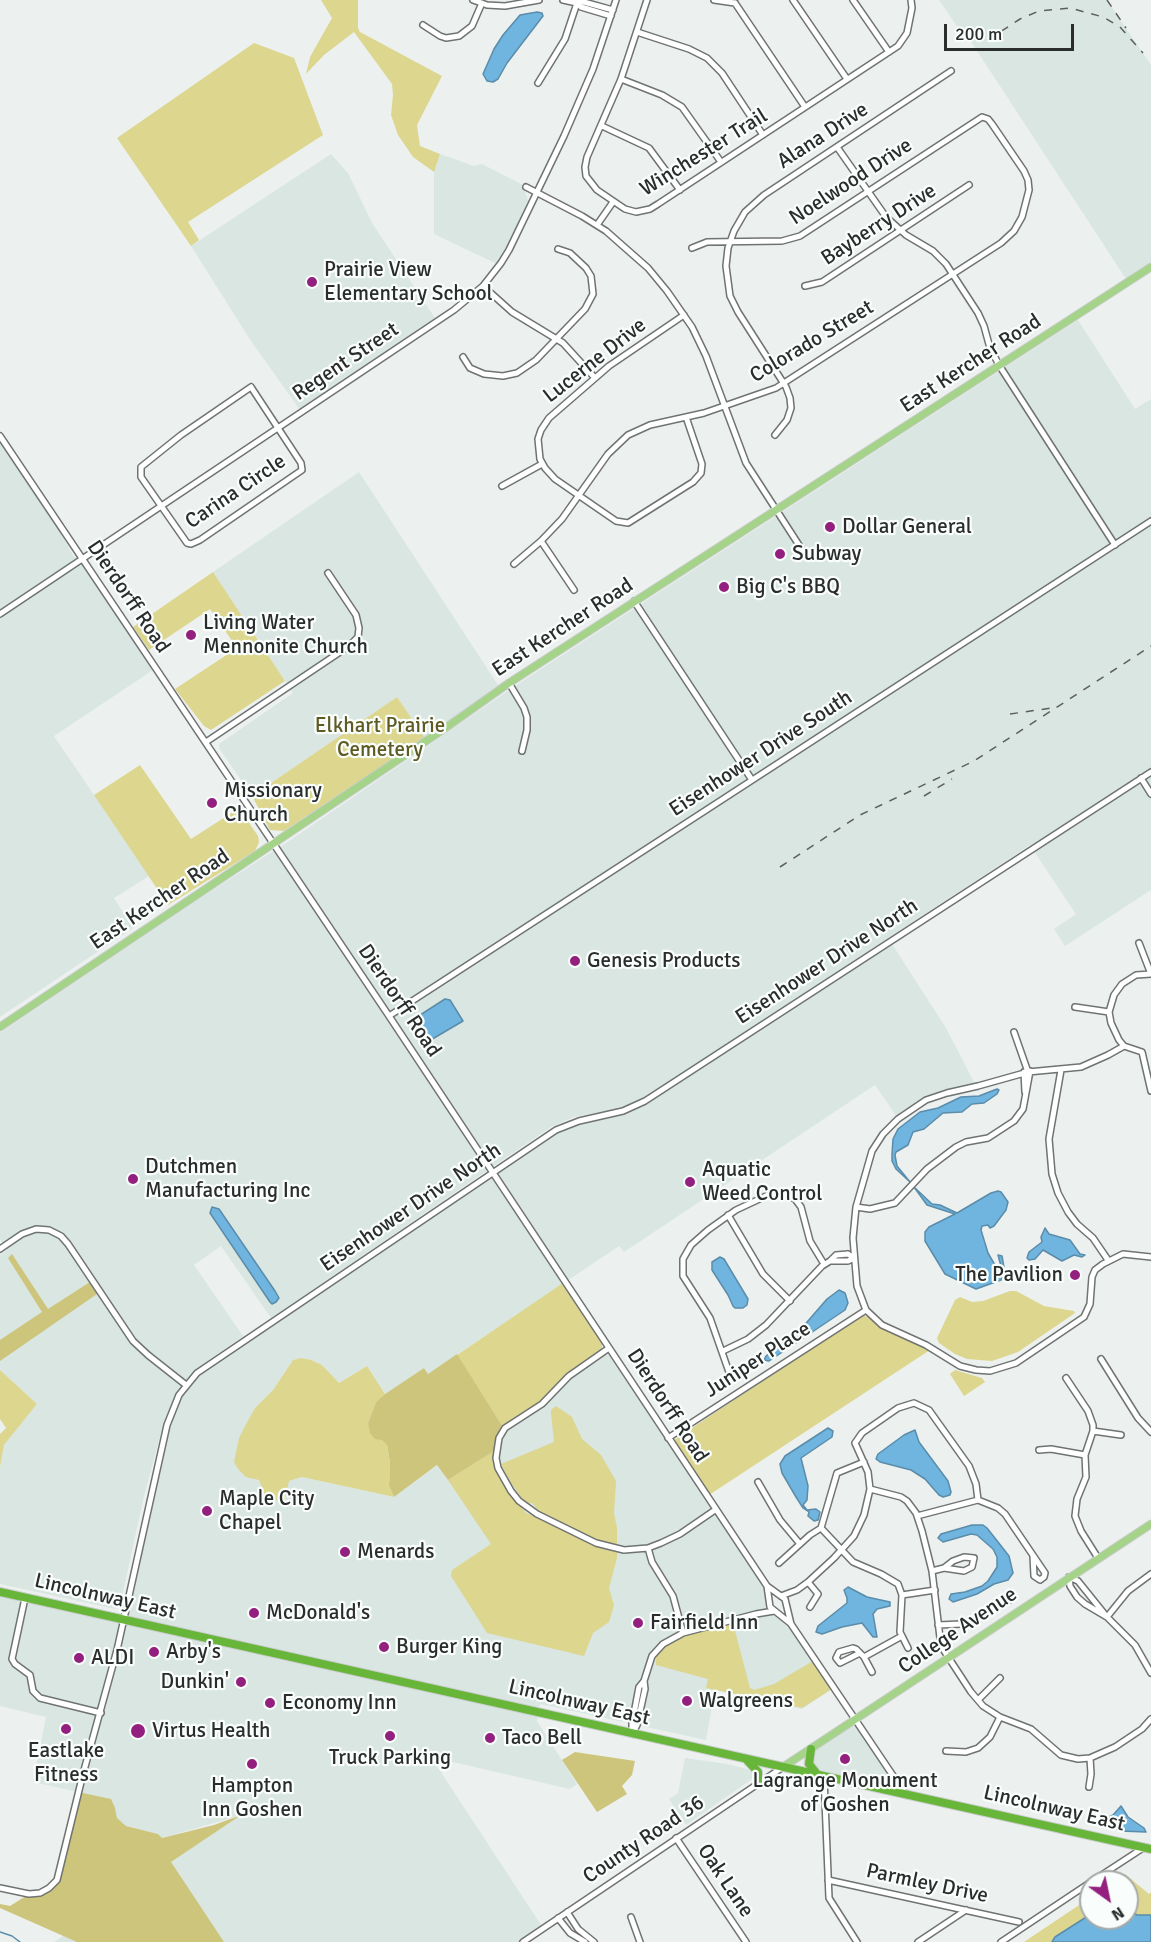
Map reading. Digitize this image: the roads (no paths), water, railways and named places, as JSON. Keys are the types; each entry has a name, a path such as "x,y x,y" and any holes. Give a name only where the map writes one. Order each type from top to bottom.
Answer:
{"highway":[{"name":"Lincolnway East","path":"0,1592 1147,1849"},
{"path":"811,1749 809,1764 821,1776"},
{"path":"746,1759 758,1772 758,1784"}],"main road":[{"name":"East Kercher Road","path":"0,1026 634,601 1151,267"},
{"name":"College Avenue","path":"783,1767 1151,1524"}],"street":[{"path":"473,0 506,6 539,0"},
{"path":"563,0 578,2"},
{"name":"Regent Street","path":"0,614 454,310 483,286 501,263 537,193 584,91 616,0"},
{"name":"Winchester Trail","path":"647,0 621,79 587,157 585,167 591,184 613,202 630,211 643,211 680,190 898,46 907,33 912,8 911,0"},
{"path":"714,0 735,3 741,0"},
{"path":"793,0 847,80"},
{"path":"854,0 888,52"},
{"path":"578,2 581,7 612,13"},
{"path":"538,82 565,39 578,2"},
{"path":"423,25 446,38 459,36 471,26 482,3"},
{"path":"735,3 805,107"},
{"path":"637,32 689,49 707,58 722,74 763,135"},
{"name":"Alana Drive","path":"729,242 742,217 758,199 951,71"},
{"path":"621,79 670,99 682,107 721,162"},
{"name":"Colorado Street","path":"514,564 562,519 608,454 628,435 650,425 725,407 784,383 1009,237 1022,217 1029,190 1024,171 990,121 982,117"},
{"name":"Noelwood Drive","path":"692,248 707,242 773,242 790,239 809,230 982,117"},
{"path":"602,126 649,148 680,190"},
{"path":"837,147 886,218 943,260 978,314 990,348 999,365 1115,545"},
{"name":"Bayberry Drive","path":"805,286 822,282 969,185"},
{"path":"526,188 597,225 625,247 648,268 684,315 706,356 743,456 806,556"},
{"path":"597,225 613,202"},
{"path":"729,242 726,274 734,306 784,383 790,398 790,408 785,424 775,435"},
{"path":"462,357 470,368 484,374 510,375 527,367 588,304 593,290 592,280 586,268 570,253 558,249"},
{"path":"483,286 512,312 557,338 595,378"},
{"name":"Lucerne Drive","path":"542,464 538,446 543,425 549,418 635,347 684,315"},
{"path":"160,507 141,477 141,466 181,435 251,387 278,428"},
{"path":"502,486 542,464 555,479 616,521 625,523 696,480 701,473 702,466 686,417"},
{"name":"Carina Circle","path":"160,507 184,541 191,544 200,540 302,470 301,463 278,428"},
{"name":"Dierdorff Road","path":"0,436 389,1016 767,1586 780,1595 786,1604 791,1624"},
{"name":"Eisenhower Drive South","path":"389,1016 1151,521"},
{"path":"541,541 574,590"},
{"path":"206,742 349,646 358,637 359,628 356,615 328,573"},
{"path":"634,601 752,780"},
{"path":"509,684 524,708 527,721 522,751"},
{"name":"Eisenhower Drive North","path":"0,1888 29,1894 40,1893 57,1880 82,1774 101,1713 167,1425 174,1405 186,1385 197,1373 492,1172 567,1125 623,1111 645,1101 1151,772"},
{"path":"1141,778 1151,794"},
{"path":"1138,943 1151,974 1136,975 1122,984 1111,1001 1109,1012 1113,1029 1124,1046 1142,1052 1151,1091"},
{"path":"1075,1007 1109,1012"},
{"path":"856,1205 875,1208 895,1203 933,1163 966,1142 988,1138 1020,1115 1028,1072 1014,1032"},
{"path":"1124,1046 1089,1064 1061,1070 1028,1072 935,1096 903,1114 883,1134 872,1151 856,1205 853,1232 858,1291 866,1310 882,1325 926,1345 960,1366 976,1371 999,1369 1016,1363 1084,1317 1090,1304 1093,1274 1108,1260 1123,1254 1151,1257"},
{"path":"1061,1070 1049,1139 1052,1174 1058,1194 1068,1212 1077,1224 1093,1238 1108,1260"},
{"path":"730,1375 723,1351 707,1314 685,1279 682,1263 684,1255 692,1245 728,1215 748,1203 777,1193 788,1195 801,1207 812,1246 827,1263"},
{"path":"728,1215 760,1270 790,1301"},
{"path":"0,1249 22,1234 36,1229 49,1230 61,1236 133,1341 186,1385"},
{"path":"723,1351 755,1334 836,1255 848,1254 854,1258"},
{"name":"Juniper Place","path":"668,1438 866,1310"},
{"path":"609,1348 575,1371 542,1404 505,1428 499,1438 496,1458 498,1468 511,1491 529,1510 604,1546 630,1550 648,1548 680,1534 716,1510"},
{"path":"1101,1359 1138,1418 1151,1432"},
{"path":"1066,1378 1091,1416 1093,1431 1085,1455 1086,1477 1077,1499 1075,1516 1081,1531 1098,1558"},
{"path":"632,1734 639,1687 644,1681 648,1664 657,1649 668,1640 683,1633 756,1614 781,1611 797,1590 841,1551 860,1525 870,1490 868,1472 856,1448 857,1438 898,1408 913,1403 929,1410 969,1466 976,1484 978,1500"},
{"path":"1093,1431 1121,1436"},
{"path":"1039,1450 1051,1449 1085,1455"},
{"path":"778,1563 821,1528 837,1473 864,1462"},
{"path":"758,1482 780,1520 800,1544"},
{"path":"870,1490 901,1497 912,1507 917,1516 932,1570 941,1646 978,1700 989,1711 1030,1729 1056,1752 1067,1758 1090,1758 1137,1733 1151,1719"},
{"path":"917,1516 978,1500 1002,1511 1032,1556"},
{"path":"821,1528 853,1562 898,1584 902,1595 902,1636 908,1648"},
{"path":"648,1548 656,1569 673,1596 683,1633"},
{"path":"932,1570 944,1568 964,1571 972,1567 974,1558 969,1556 952,1561 944,1568"},
{"path":"1107,1617 1128,1591 1151,1574"},
{"path":"1107,1617 1077,1597 1070,1586 1070,1577 1078,1581 1107,1617 1136,1645 1151,1673"},
{"path":"808,1582 818,1594 810,1607"},
{"name":"Dierdorff Road","path":"767,1586 770,1607 791,1624 906,1795"},
{"path":"756,1614 767,1607 773,1596 797,1590"},
{"path":"902,1595 935,1590"},
{"path":"25,1598 12,1659 15,1664 30,1674 33,1691 40,1698 101,1713"},
{"path":"938,1625 960,1624 976,1620 1011,1599"},
{"path":"872,1672 862,1655 902,1636"},
{"path":"978,1700 1000,1678"},
{"path":"946,1751 966,1752 978,1748 990,1737 1000,1717"},
{"path":"1089,1787 1090,1758"},
{"name":"County Road 36","path":"523,1942 783,1767"},
{"path":"821,1776 830,1901 857,1942"},
{"name":"Oak Lane","path":"676,1838 746,1942"},
{"path":"1111,1870 1147,1849"},
{"name":"Parmley Drive","path":"828,1880 1019,1922"},
{"path":"1001,1942 1079,1890"},
{"path":"918,1942 966,1910"},
{"path":"567,1912 578,1929 594,1942"},
{"path":"631,1917 640,1942"},
{"path":"558,1918 570,1933 585,1942"}],"water":[{"path":"542,13 543,16 507,63 498,79 493,82 487,81 483,74 503,35 520,15"},
{"path":"445,999 450,1000 463,1021 429,1041 417,1022 417,1017"},
{"path":"999,1090 997,1094 984,1103 972,1104 962,1112 943,1113 924,1129 913,1132 908,1145 895,1155 897,1166 910,1182 896,1169 892,1161 892,1154 893,1139 898,1129 920,1112 938,1108 961,1097 979,1096"},
{"path":"914,1187 932,1204 957,1213 991,1193 1001,1192 1008,1202 1006,1210 994,1226 990,1228 988,1225 982,1226 981,1230 988,1253 999,1272 1002,1270 998,1255 1002,1256 1005,1273 1001,1280 976,1289 945,1274 925,1241 925,1232 929,1227 955,1214 927,1205"},
{"path":"212,1207 219,1209 275,1291 279,1298 276,1302 272,1304 270,1302 210,1213"},
{"path":"1045,1228 1049,1234 1070,1240 1080,1254 1085,1255 1082,1257 1074,1255 1062,1261 1043,1250 1035,1259 1029,1260 1027,1258 1029,1252 1042,1242 1041,1237"},
{"path":"720,1257 724,1259 748,1299 747,1305 743,1308 733,1306 712,1270 712,1262"},
{"path":"839,1290 846,1296 848,1303 845,1310 769,1361 764,1360 801,1329 827,1299"},
{"path":"828,1428 833,1431 832,1437 801,1458 808,1486 807,1500 803,1505 807,1510 816,1509 820,1512 818,1520 814,1521 796,1497 782,1473 780,1464 785,1456"},
{"path":"915,1430 919,1442 948,1481 950,1495 943,1497 939,1495 925,1479 911,1470 876,1459 878,1454"},
{"path":"972,1525 983,1525 987,1528 1009,1556 1013,1573 1008,1580 953,1602 949,1599 951,1594 982,1586 997,1567 997,1557 993,1549 977,1535 971,1534 943,1542 938,1538 941,1534"},
{"path":"848,1587 867,1597 890,1602 890,1606 877,1609 873,1614 877,1637 873,1637 862,1623 822,1634 816,1632 818,1626 847,1603 844,1590"},
{"path":"1121,1806 1128,1817 1146,1832 1120,1831 1103,1822"},
{"path":"1139,1915 1151,1915 1151,1942 1052,1942 1055,1937 1079,1922 1079,1930 1139,1930"}],"waterway":[{"path":"0,1932 20,1942"}],"railway":[{"path":"1107,0 1126,28"},
{"path":"988,40 1020,19 1039,11 1070,8 1103,17 1120,27 1143,53"},
{"path":"780,867 860,815 974,761 1151,646"},
{"path":"1010,714 1052,708"},
{"path":"924,796 952,779"}],"place":[{"name":"Prairie View Elementary School","path":"312,282"},
{"name":"Dollar General","path":"830,527"},
{"name":"Subway","path":"780,554"},
{"name":"Big C's BBQ","path":"724,587"},
{"name":"Living Water Mennonite Church","path":"191,635"},
{"name":"Missionary Church","path":"212,803"},
{"name":"Genesis Products","path":"575,961"},
{"name":"Dutchmen Manufacturing Inc","path":"133,1179"},
{"name":"Aquatic Weed Control","path":"690,1182"},
{"name":"The Pavilion","path":"1075,1275"},
{"name":"Maple City Chapel","path":"207,1511"},
{"name":"Menards","path":"345,1552"},
{"name":"McDonald's","path":"254,1613"},
{"name":"Fairfield Inn","path":"638,1623"},
{"name":"Burger King","path":"384,1647"},
{"name":"Arby's","path":"154,1652"},
{"name":"ALDI","path":"79,1658"},
{"name":"Dunkin'","path":"241,1682"},
{"name":"Walgreens","path":"687,1701"},
{"name":"Economy Inn","path":"270,1703"},
{"name":"Eastlake Fitness","path":"66,1729"},
{"name":"Virtus Health","path":"138,1731"},
{"name":"Truck Parking","path":"390,1736"},
{"name":"Taco Bell","path":"490,1738"},
{"name":"Lagrange Monument of Goshen","path":"845,1759"},
{"name":"Hampton Inn Goshen","path":"252,1764"}],"park label":[{"name":"Elkhart Prairie Cemetery","path":"380,738"}]}
